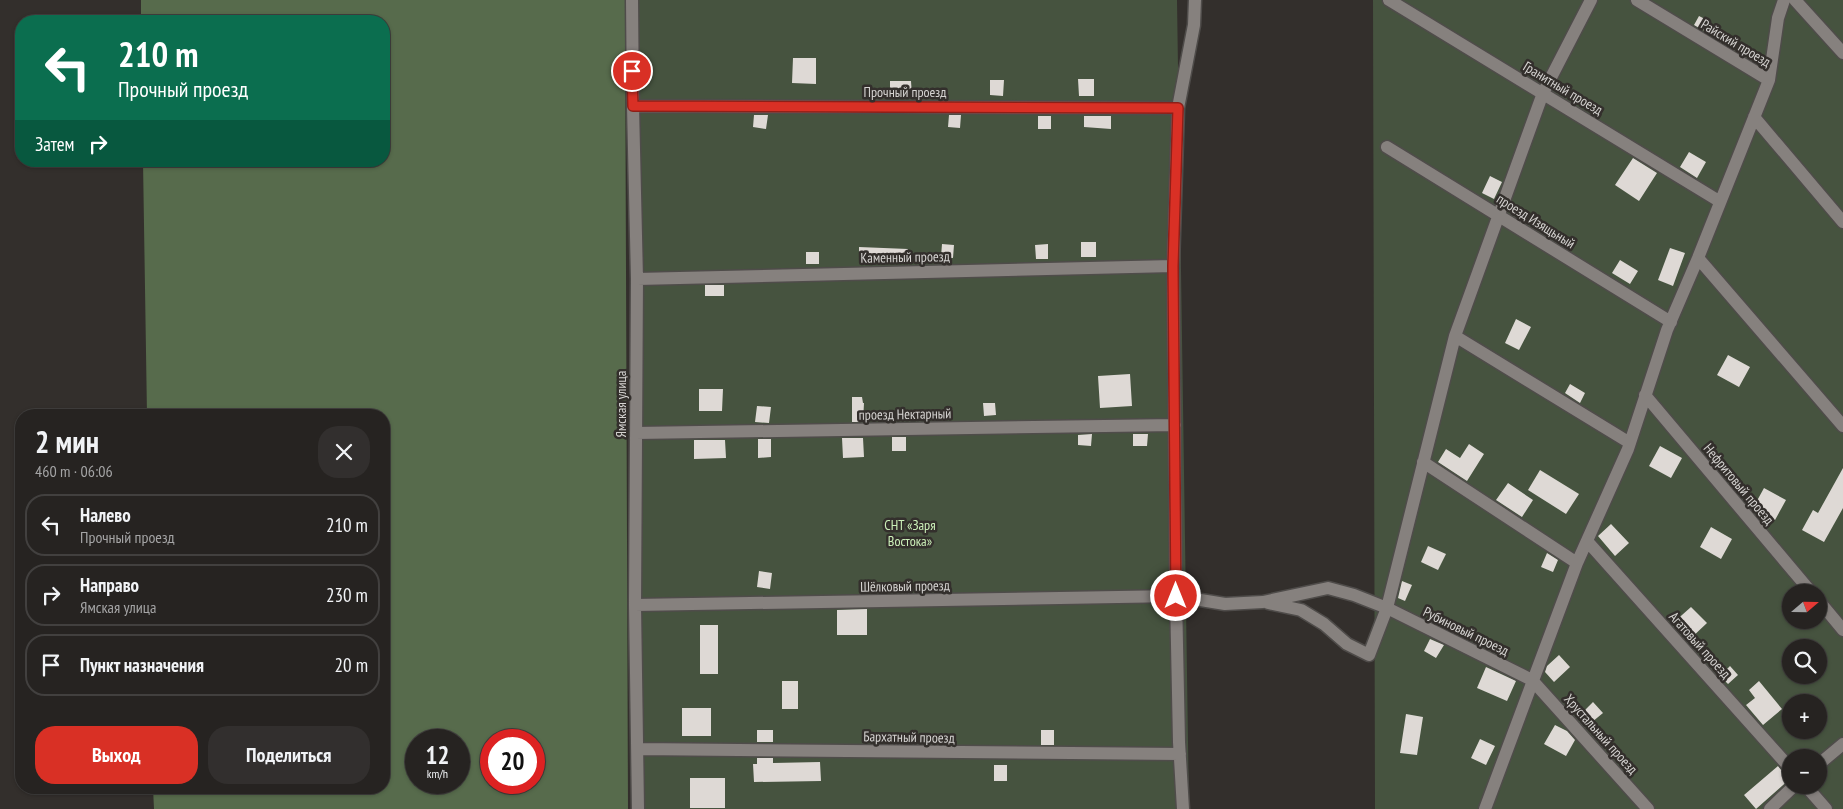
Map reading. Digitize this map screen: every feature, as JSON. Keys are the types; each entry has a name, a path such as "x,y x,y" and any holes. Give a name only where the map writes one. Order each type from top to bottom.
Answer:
{"street":[{"name":"Ямская улица","path":"632,0 637,279 636,605 638,809"},
{"path":"1183,809 1176,596 1173,266 1178,108 1194,25 1194,0"},
{"path":"1263,602 1301,610 1324,624 1347,644 1369,655 1387,608 1455,336 1543,93 1590,0"},
{"name":"Райский проезд","path":"1637,0 1769,80"},
{"path":"1486,809 1532,680 1577,563 1630,444 1670,322 1698,258 1719,201 1769,80 1778,18 1784,0"},
{"path":"1795,0 1843,53"},
{"name":"Гранитный проезд","path":"1389,1 1719,201"},
{"name":"Прочный проезд","path":"633,106 1178,108"},
{"path":"1754,117 1843,222"},
{"name":"проезд Изящьный","path":"1387,147 1670,322"},
{"path":"1698,258 1843,426"},
{"name":"Каменный проезд","path":"637,279 1173,266"},
{"path":"1455,336 1630,444"},
{"name":"Нефритовый проезд","path":"1645,395 1804,584"},
{"name":"проезд Нектарный","path":"636,433 1175,425"},
{"path":"1423,462 1577,563"},
{"name":"Агатовый проезд","path":"1587,541 1782,759"},
{"name":"Рубиновый проезд","path":"1263,602 1328,588 1354,595 1387,608 1532,680"},
{"name":"Шёлковый проезд","path":"636,605 1176,596 1225,604 1263,602"},
{"path":"1828,612 1843,630"},
{"name":"Хрустальный проезд","path":"1532,680 1648,809"},
{"path":"1827,757 1843,744"},
{"name":"Бархатный проезд","path":"638,750 1180,754"},
{"path":"1770,809 1786,794"},
{"path":"1813,794 1826,809"}],"green space":[{"path":"141,0 625,0 628,809 154,809 153,794 390,794 390,409 147,409 143,167 390,167 390,15 141,15"},
{"name":"СНТ «Заря Востока»","path":"632,0 1177,0 1189,809 638,809"},
{"path":"1373,0 1843,0 1843,809 1375,809"}],"building":[{"path":"1699,16 1711,22 1706,32 1694,25"},
{"path":"793,58 816,58 816,84 792,83"},
{"path":"1078,79 1094,79 1094,96 1079,96"},
{"path":"990,80 1004,80 1003,96 990,95"},
{"path":"890,81 911,81 912,96 890,96"},
{"path":"754,115 768,115 766,129 753,127"},
{"path":"949,115 961,115 960,128 948,127"},
{"path":"1038,116 1051,116 1051,129 1038,129"},
{"path":"1084,116 1111,116 1111,129 1084,127"},
{"path":"1689,152 1706,162 1697,178 1680,167"},
{"path":"1633,158 1657,173 1639,201 1615,185"},
{"path":"1490,176 1502,182 1494,199 1482,193"},
{"path":"1081,242 1096,242 1096,257 1081,257"},
{"path":"942,244 954,245 953,258 941,257"},
{"path":"1048,244 1048,259 1036,259 1035,245"},
{"path":"859,247 908,249 906,263 859,262"},
{"path":"1670,248 1685,253 1673,286 1658,280"},
{"path":"806,252 819,252 819,264 806,264"},
{"path":"1620,260 1638,271 1630,284 1612,273"},
{"path":"705,285 724,285 724,296 705,296"},
{"path":"1516,319 1531,327 1519,350 1505,343"},
{"path":"1728,355 1750,367 1739,387 1717,375"},
{"path":"1130,374 1132,406 1100,408 1098,376"},
{"path":"1570,384 1585,393 1580,403 1565,393"},
{"path":"699,389 723,389 722,411 699,411"},
{"path":"852,397 862,397 864,403 863,422 852,422"},
{"path":"983,403 995,403 996,415 984,416"},
{"path":"757,406 771,407 769,423 755,422"},
{"path":"1092,434 1091,446 1078,445 1078,435"},
{"path":"1133,434 1148,434 1147,446 1133,446"},
{"path":"892,437 906,437 906,451 892,451"},
{"path":"842,438 863,438 864,457 843,458"},
{"path":"758,439 771,439 771,457 758,458"},
{"path":"694,440 725,440 726,458 694,459"},
{"path":"1469,444 1484,454 1467,481 1438,462 1446,449 1460,458"},
{"path":"1660,446 1682,458 1671,478 1649,466"},
{"path":"1843,468 1843,508 1824,542 1802,530 1813,510 1818,513"},
{"path":"1540,470 1579,494 1566,514 1528,490"},
{"path":"1508,483 1533,500 1522,517 1496,500"},
{"path":"1764,488 1786,500 1775,520 1753,508"},
{"path":"1611,524 1629,543 1615,556 1598,536"},
{"path":"1711,527 1732,539 1721,559 1700,547"},
{"path":"1428,546 1446,554 1438,570 1421,562"},
{"path":"1547,553 1558,560 1553,572 1541,567"},
{"path":"759,571 772,573 770,589 757,587"},
{"path":"1402,581 1412,585 1405,601 1398,598"},
{"path":"1691,607 1707,623 1689,640 1673,623"},
{"path":"867,609 867,635 837,635 837,610"},
{"path":"700,625 718,625 718,674 700,674"},
{"path":"1430,639 1444,645 1436,658 1424,651"},
{"path":"1559,655 1570,667 1554,682 1545,672 1547,666"},
{"path":"1730,666 1738,675 1728,684 1720,676"},
{"path":"1486,667 1516,681 1507,701 1477,688"},
{"path":"782,681 798,681 798,709 782,709"},
{"path":"1759,681 1782,709 1763,725 1746,705 1755,698 1749,690"},
{"path":"1593,702 1603,713 1592,722 1583,712"},
{"path":"682,708 711,708 711,736 682,736"},
{"path":"1406,714 1423,717 1417,755 1400,753"},
{"path":"1555,725 1567,731 1575,740 1566,756 1544,744"},
{"path":"757,730 773,730 773,742 757,742"},
{"path":"1041,730 1054,730 1054,745 1041,745"},
{"path":"1480,739 1495,746 1486,765 1471,758"},
{"path":"757,758 773,758 773,763 820,762 821,781 754,782 753,764 757,764"},
{"path":"994,765 1007,765 1007,781 994,781"},
{"path":"1778,766 1782,771 1782,786 1756,809 1744,795"},
{"path":"690,778 725,778 725,808 690,808"}],"route":[{"path":"632,71 633,106 1178,108 1173,266 1176,596"}]}
